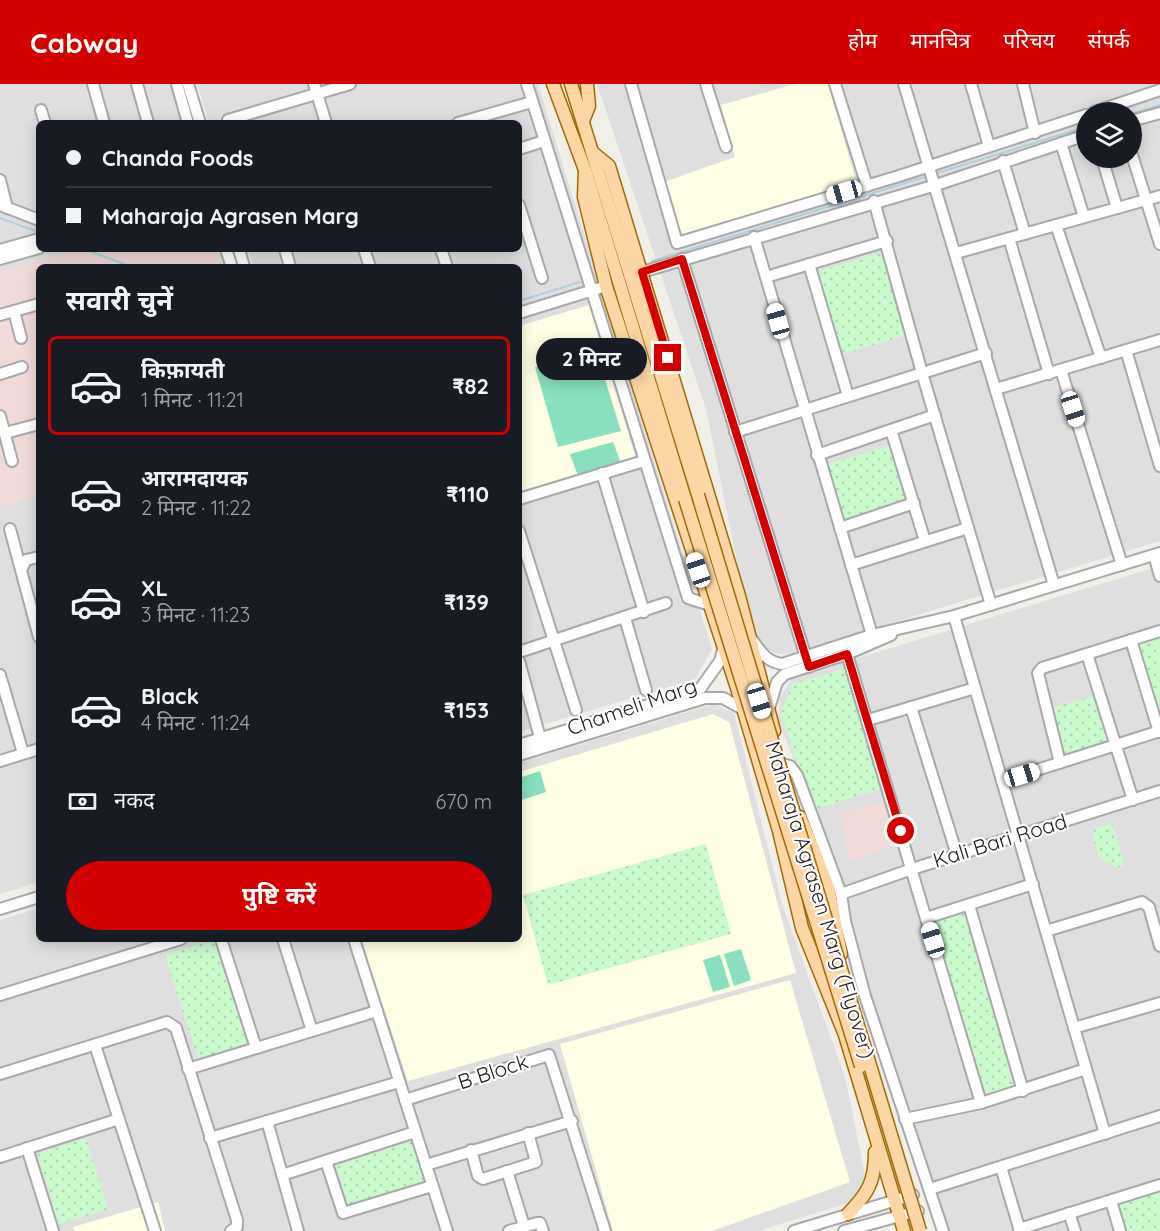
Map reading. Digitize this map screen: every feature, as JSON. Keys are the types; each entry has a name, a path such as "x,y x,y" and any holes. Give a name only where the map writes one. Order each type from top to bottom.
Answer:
{"main road":[{"name":"Maharaja Agrasen Marg (Flyover)","path":"553,84 605,217 922,1231"},
{"name":"Maharaja Agrasen Marg (Flyover)","path":"571,84 592,152 605,217 912,1231"},
{"path":"583,121 589,106 587,84"},
{"path":"592,152 609,166 642,272 739,596 782,764 828,887 843,964 918,1211 922,1231"},
{"path":"585,170 584,197 606,286 737,688 778,831 802,928 845,1035 904,1231"},
{"path":"778,831 799,885 811,889 818,879 807,847 808,836"},
{"path":"820,973 830,978 837,975 843,964"},
{"path":"848,1214 868,1193 875,1169 875,1139"}],"street":[{"path":"93,84 103,120"},
{"path":"137,84 147,120"},
{"path":"177,84 187,120"},
{"path":"188,84 199,120"},
{"path":"228,120 316,89 350,84"},
{"path":"527,84 688,598 710,605 739,596"},
{"path":"631,84 677,243 867,186 1003,161 1076,138"},
{"path":"706,84 726,147"},
{"path":"835,84 867,186"},
{"path":"904,84 933,173 1054,585"},
{"path":"970,84 989,146"},
{"path":"1025,85 1035,133"},
{"path":"316,89 325,120"},
{"path":"1124,102 1160,90"},
{"path":"469,120 532,102"},
{"path":"41,110 44,120"},
{"path":"1142,118 1160,112"},
{"path":"642,272 874,201 989,146 1076,119"},
{"path":"522,148 544,141"},
{"path":"1061,142 1084,217"},
{"path":"1003,161 1025,234"},
{"path":"1105,168 1117,208"},
{"path":"1136,168 1160,244"},
{"path":"0,180 3,206 36,219"},
{"path":"956,253 1160,196"},
{"path":"874,201 922,373 991,604"},
{"path":"522,215 542,278"},
{"path":"1056,225 1101,358"},
{"path":"754,237 803,410 872,635"},
{"path":"1009,238 1049,374"},
{"path":"0,250 36,240"},
{"path":"766,277 887,241"},
{"path":"0,259 36,249"},
{"path":"682,259 808,661"},
{"path":"809,264 848,396"},
{"path":"522,312 606,286"},
{"path":"0,315 36,305"},
{"path":"14,311 21,338"},
{"path":"996,390 1160,340"},
{"path":"1126,350 1160,465"},
{"path":"735,432 986,353"},
{"path":"0,374 22,367"},
{"path":"1061,370 1122,565"},
{"path":"817,455 935,415"},
{"path":"0,419 12,461"},
{"path":"5,433 36,426"},
{"path":"891,430 925,542"},
{"path":"522,498 644,460"},
{"path":"602,473 644,612"},
{"path":"840,528 914,503"},
{"path":"851,565 968,528"},
{"path":"10,529 36,623"},
{"path":"522,540 576,710"},
{"path":"769,709 777,682 785,674 808,661 872,635 954,616 1157,554 1160,576"},
{"path":"21,568 26,560 36,558"},
{"path":"522,651 666,603"},
{"path":"954,616 1106,1134"},
{"path":"625,618 646,690"},
{"path":"750,635 763,656 773,663 782,664 847,654 901,630"},
{"path":"1060,763 1038,673 1042,668 1160,631"},
{"path":"1002,781 1159,732 1131,640"},
{"name":"Chameli Marg","path":"522,752 541,742 700,689 720,661 724,646"},
{"path":"847,654 981,1103"},
{"path":"1087,654 1133,800"},
{"path":"0,675 23,753"},
{"path":"522,682 541,742"},
{"path":"868,720 975,688"},
{"name":"Chameli Marg","path":"522,745 541,742 705,698 723,698 743,709"},
{"path":"911,707 957,855"},
{"path":"0,761 36,750"},
{"path":"782,764 790,766 797,775 842,894 845,921 865,996 943,1231"},
{"name":"Kali Bari Road","path":"842,894 912,869 1160,791"},
{"path":"926,918 1033,884"},
{"path":"0,909 36,898"},
{"path":"1046,931 1142,902 1149,907 1160,946"},
{"path":"969,905 1023,1091"},
{"path":"0,995 171,942"},
{"path":"221,942 256,1048"},
{"path":"284,942 312,1031"},
{"path":"355,942 447,1231"},
{"path":"1074,1028 1160,1003"},
{"path":"188,1069 377,1011"},
{"path":"1,1072 167,1022 176,1028 237,1220 237,1227 231,1231"},
{"path":"95,1045 154,1231"},
{"name":"B Block","path":"405,1100 549,1055 572,1121 591,1194 605,1231"},
{"path":"905,1119 981,1103 1086,1069"},
{"path":"210,1138 399,1082"},
{"path":"930,1189 1160,1116"},
{"path":"0,1157 119,1119"},
{"path":"267,1121 298,1231"},
{"path":"426,1166 471,1150 572,1121"},
{"path":"282,1175 415,1132"},
{"path":"471,1150 480,1178 507,1171 536,1162 528,1133"},
{"path":"27,1148 53,1231"},
{"path":"326,1161 343,1213 432,1186"},
{"path":"1001,1167 1019,1230 1160,1185"},
{"path":"507,1171 524,1226"},
{"path":"794,1231 913,1195"},
{"path":"1111,1201 1120,1231"},
{"path":"844,1231 918,1211"},
{"path":"1069,1213 1075,1231"},
{"path":"508,1231 540,1223 543,1231"}],"shaded area":[{"path":"0,84 171,84 182,120 36,120 36,252 222,252 225,264 36,264 36,883 0,894"},
{"path":"197,84 538,84 712,649 695,679 522,731 522,264 252,264 249,252 522,252 522,120 208,120"},
{"path":"597,84 1160,84 1160,541 793,653 779,654 763,648 752,635 706,409"},
{"path":"795,84 828,84 858,188 683,239 664,182 735,157 721,105"},
{"path":"70,252 218,252 221,264 36,264 36,496 0,507 0,272"},
{"path":"589,305 635,456 522,491 522,325"},
{"path":"1160,566 1160,1231 937,1231 838,871 778,720 780,698 792,678"},
{"path":"714,704 734,713 782,904 845,1077 866,1181 858,1195 845,1204 758,1231 0,1231 0,920 36,909 36,942 522,942 522,762"},
{"path":"713,714 729,722 796,973 408,1081 362,942 522,942 522,771"},
{"path":"883,801 897,846 848,861 841,814"},
{"path":"790,980 850,1182 712,1231 613,1231 560,1044"},
{"path":"158,1202 165,1231 74,1231 73,1227"}],"green space":[{"path":"883,252 907,335 839,355 816,272"},
{"path":"598,357 621,431 558,447 535,367"},
{"path":"613,442 621,463 578,476 570,454"},
{"path":"893,444 911,504 842,525 824,465"},
{"path":"1160,635 1160,722 1135,643"},
{"path":"847,668 882,789 812,810 781,714 792,684"},
{"path":"1094,696 1108,743 1065,755 1052,708"},
{"path":"540,771 546,792 522,800 522,777"},
{"path":"1112,823 1125,865 1115,868 1109,861 1104,863 1103,858 1099,859 1092,830"},
{"path":"706,844 731,934 548,985 523,895"},
{"path":"965,911 1016,1085 983,1094 932,922"},
{"path":"206,942 217,942 250,1046 199,1062 165,955"},
{"path":"741,949 751,980 734,986 724,954"},
{"path":"720,955 730,987 713,992 703,960"},
{"path":"86,1138 108,1209 59,1224 37,1153"},
{"path":"412,1139 424,1183 348,1206 335,1162"},
{"path":"1160,1189 1160,1231 1125,1231 1116,1203"}],"waterway":[{"path":"1142,111 1160,105"},
{"path":"934,174 1076,130"},
{"path":"652,261 928,176"},
{"path":"0,218 35,231"},
{"path":"92,252 124,264"},
{"path":"522,300 580,282"}],"route":[{"path":"668,358 642,272 682,259 809,667 847,654 901,831"}]}
